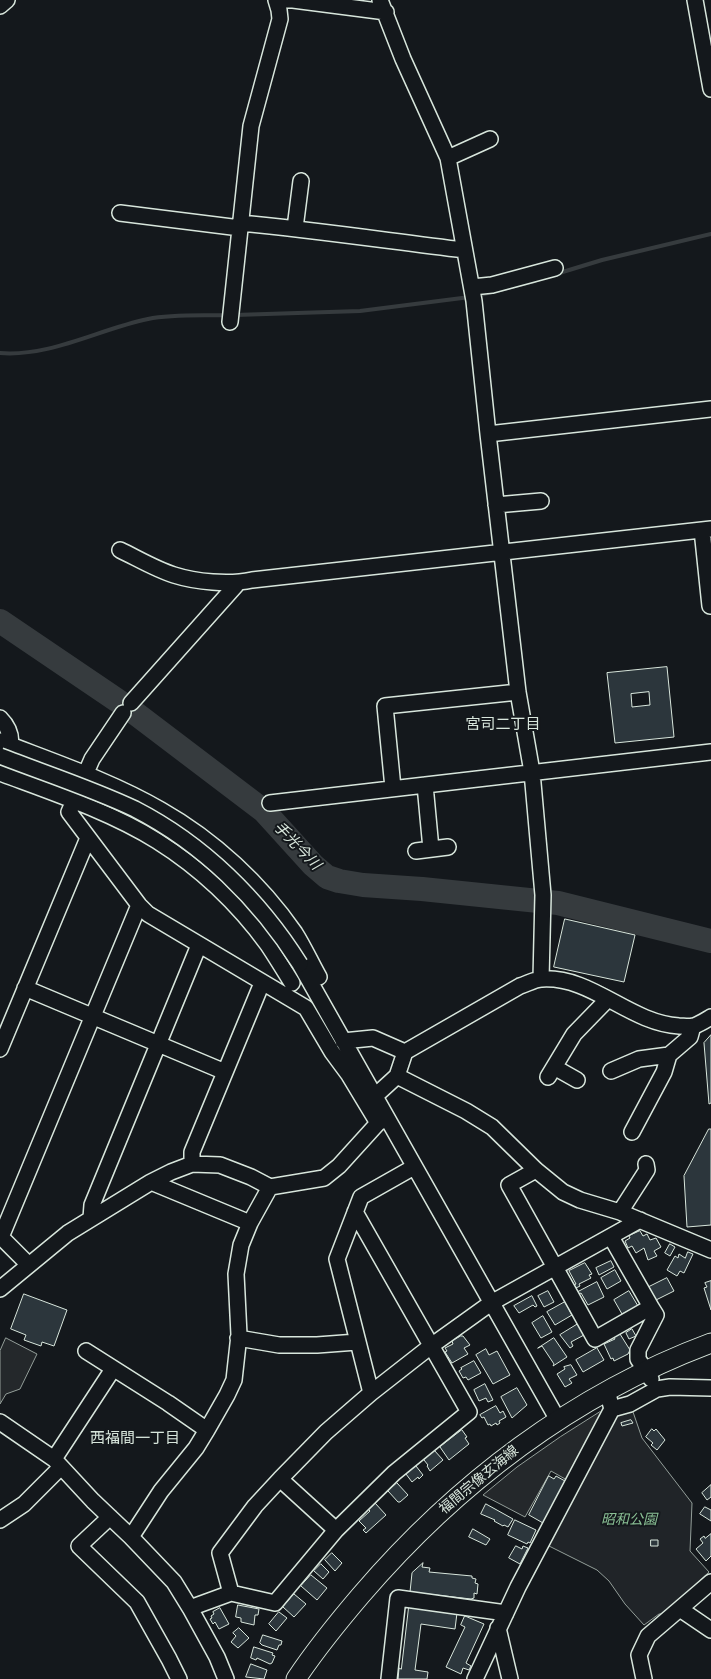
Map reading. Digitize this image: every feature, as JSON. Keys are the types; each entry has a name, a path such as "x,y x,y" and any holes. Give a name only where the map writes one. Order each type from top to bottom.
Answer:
{"main road":[{"name":"福間宗像玄海線","path":"296,1679 332,1629 388,1563 423,1528 505,1457 558,1420 610,1400 646,1370 711,1343"}],"street":[{"path":"0,6 7,0"},
{"path":"230,322 252,126 280,19 276,0 383,6 403,59 448,158 472,287 518,692 532,772 542,901 540,979"},
{"path":"695,0 711,89"},
{"path":"448,158 490,139"},
{"path":"295,228 301,181"},
{"path":"120,213 240,226 295,228 464,250"},
{"path":"472,287 492,285 555,268"},
{"path":"488,434 711,409"},
{"path":"496,505 541,500"},
{"path":"120,550 174,575 200,580 238,583 706,529 706,606"},
{"path":"238,583 127,708 92,759 69,812 139,905 148,914 306,1008 332,1052 414,1168 558,1420"},
{"path":"393,788 385,706 518,692"},
{"path":"0,718 6,723 11,733 4,748 1,773 117,819 149,836 196,868 248,920 268,945 292,983"},
{"path":"4,748 85,774 126,792 162,810 195,832 232,861 264,894 296,934 327,992 325,1008"},
{"path":"4,748 134,809 167,828 200,850 238,885 262,910 284,939 303,969 374,1097 382,1121"},
{"path":"270,803 711,752"},
{"path":"425,785 431,849"},
{"path":"0,1049 88,838"},
{"path":"416,851 448,847"},
{"path":"29,1265 1,1237 139,905"},
{"path":"92,1218 92,1205 199,945"},
{"path":"277,992 292,983 303,969"},
{"path":"374,1097 397,1076 405,1052 520,986 540,979 564,980 577,984 627,1010 673,1025 693,1026 711,1017"},
{"path":"192,1164 192,1152 262,983"},
{"path":"25,988 225,1072"},
{"path":"576,1080 551,1072 574,1034 608,999"},
{"path":"611,1071 639,1059 669,1055 690,1037 693,1026"},
{"path":"343,1041 372,1038 405,1052"},
{"path":"632,1132 664,1072 669,1055"},
{"path":"397,1076 466,1111 492,1127 536,1170 563,1192 580,1200 620,1212 711,1250"},
{"path":"0,1289 68,1233 151,1182 192,1164 220,1165 252,1177 270,1187 324,1178 340,1166 382,1121"},
{"path":"620,1212 647,1170 646,1164"},
{"path":"371,1393 337,1259 361,1196 414,1168"},
{"path":"536,1170 509,1185 595,1339 651,1307"},
{"path":"151,1182 250,1223"},
{"path":"131,1537 161,1491 208,1430 234,1380 238,1338 236,1274 241,1245 250,1223 270,1187"},
{"path":"190,1608 231,1593 275,1603 336,1530 394,1473 469,1412 355,1212"},
{"path":"231,1593 220,1553 255,1506 326,1432 371,1393 431,1346 491,1303 640,1220"},
{"path":"611,1236 656,1315 638,1350 638,1359 657,1389"},
{"path":"238,1338 279,1345 357,1342"},
{"path":"86,1351 208,1430"},
{"path":"0,1520 24,1504 57,1463 113,1369"},
{"path":"475,1679 498,1628 610,1400 630,1404 657,1389 670,1387 711,1388"},
{"path":"0,1422 57,1463 174,1582 217,1657 226,1679"},
{"path":"280,1479 336,1530"},
{"path":"110,1517 79,1546 137,1602 179,1679"},
{"path":"644,1679 639,1655 648,1636 711,1582"},
{"path":"389,1679 398,1591 506,1613"},
{"path":"680,1609 711,1630"},
{"path":"498,1628 510,1679"}],"green space":[{"name":"昭和公園","path":"632,1409 642,1438 692,1503 690,1551 709,1572 664,1614 659,1614 644,1625 625,1604 609,1581 597,1570 547,1545 615,1414"}],"shaded area":[{"path":"6,1338 37,1354 20,1389 6,1394 0,1404 0,1351"},
{"path":"600,1412 602,1413 567,1480 551,1471 525,1517 483,1495 517,1467"}],"building":[{"path":"667,667 674,737 615,743 607,673","holes":["649,692 650,705 632,707 631,694"]},
{"path":"565,919 635,935 624,982 554,967"},
{"path":"711,1035 711,1103 709,1104 704,1043"},
{"path":"709,1129 711,1129 711,1225 687,1227 684,1176"},
{"path":"640,1231 643,1236 647,1234 650,1240 656,1238 661,1247 654,1251 657,1256 648,1260 644,1248 636,1253 632,1246 628,1248 625,1241 630,1238 629,1236"},
{"path":"670,1244 675,1247 670,1256 665,1253"},
{"path":"688,1252 693,1254 684,1273 680,1271 677,1276 667,1270 675,1256 678,1258 679,1254 685,1258"},
{"path":"611,1261 614,1267 599,1275 596,1268"},
{"path":"585,1263 592,1274 589,1275 591,1278 579,1284 580,1286 576,1288 574,1285 576,1284 569,1271"},
{"path":"615,1270 621,1281 607,1289 601,1278"},
{"path":"667,1278 674,1291 656,1300 649,1287"},
{"path":"711,1281 711,1310 704,1288 707,1287 705,1283"},
{"path":"597,1282 604,1297 588,1305 581,1293 579,1294 578,1292"},
{"path":"548,1291 554,1302 544,1307 538,1296"},
{"path":"629,1291 638,1306 622,1314 614,1300"},
{"path":"24,1294 67,1310 54,1346 42,1342 41,1346 24,1340 26,1335 11,1329"},
{"path":"532,1296 537,1306 533,1305 519,1313 514,1306"},
{"path":"565,1302 572,1315 555,1325 547,1312"},
{"path":"543,1316 552,1332 541,1338 532,1323"},
{"path":"578,1324 584,1335 571,1342 573,1346 570,1348 560,1335"},
{"path":"632,1329 636,1336 629,1339 626,1333"},
{"path":"620,1334 630,1350 628,1354 614,1361 613,1358 611,1359 604,1344 615,1339 614,1337"},
{"path":"461,1336 470,1345 464,1348 468,1354 452,1363 445,1352 447,1351 445,1348 453,1344 452,1341"},
{"path":"554,1338 567,1357 553,1366 554,1364 542,1346 538,1348"},
{"path":"597,1348 604,1360 583,1372 576,1360"},
{"path":"486,1349 489,1355 497,1351 510,1375 493,1384 476,1355"},
{"path":"474,1361 481,1373 468,1380 466,1377 463,1378 459,1371"},
{"path":"571,1365 577,1375 569,1379 572,1383 565,1387 557,1374 565,1369 564,1367"},
{"path":"485,1384 493,1400 488,1402 486,1398 479,1401 474,1390"},
{"path":"517,1388 527,1405 512,1418 501,1397"},
{"path":"496,1406 500,1413 503,1411 506,1417 499,1421 500,1423 497,1425 496,1423 491,1426 490,1424 488,1425 484,1417 482,1418 480,1415"},
{"path":"631,1420 633,1423 622,1426 621,1423"},
{"path":"652,1429 654,1431 656,1429 665,1440 657,1450 646,1437"},
{"path":"462,1430 469,1444 449,1460 440,1447"},
{"path":"434,1450 443,1460 430,1471 424,1460"},
{"path":"416,1466 423,1475 412,1482 406,1474"},
{"path":"549,1476 554,1479 556,1476 565,1481 543,1523 529,1515"},
{"path":"397,1483 408,1495 400,1502 388,1491"},
{"path":"711,1485 711,1497 707,1500 702,1493"},
{"path":"375,1503 386,1515 366,1533 363,1530 366,1528 359,1521 370,1511 368,1509"},
{"path":"486,1504 513,1519 508,1527 481,1514"},
{"path":"705,1507 711,1510 711,1521 700,1514"},
{"path":"515,1520 536,1530 530,1543 528,1542 527,1544 508,1535"},
{"path":"473,1529 490,1539 486,1545 469,1537"},
{"path":"711,1534 711,1556 706,1561 696,1549 703,1543 700,1539"},
{"path":"651,1540 658,1540 658,1546 651,1546"},
{"path":"516,1546 522,1549 523,1546 528,1548 520,1564 509,1558"},
{"path":"332,1553 342,1563 335,1571 325,1560"},
{"path":"423,1563 422,1567 430,1568 429,1572 472,1576 472,1578 476,1579 475,1583 478,1584 477,1594 474,1593 474,1598 471,1599 410,1592 412,1573"},
{"path":"321,1564 329,1572 323,1579 314,1571"},
{"path":"311,1575 327,1588 317,1600 301,1586"},
{"path":"294,1594 306,1604 294,1617 283,1607"},
{"path":"238,1605 259,1609 258,1615 255,1615 254,1625 241,1622 241,1618 236,1617"},
{"path":"409,1607 457,1613 455,1629 421,1624 415,1670 428,1672 427,1679 398,1679"},
{"path":"220,1608 229,1624 219,1629 215,1622 213,1624 210,1619 214,1614 213,1612"},
{"path":"279,1612 287,1618 276,1631 269,1624"},
{"path":"465,1616 484,1624 466,1663 471,1666 469,1670 463,1668 461,1674 446,1667 465,1627 461,1625"},
{"path":"239,1628 249,1638 238,1648 231,1642 236,1636 233,1633"},
{"path":"263,1635 282,1641 281,1645 279,1645 277,1650 262,1645 260,1643"},
{"path":"254,1647 273,1653 272,1655 275,1656 272,1663 251,1658"},
{"path":"251,1664 267,1670 264,1679 246,1677"}],"waterway":[{"path":"556,274 602,260 711,234"},
{"path":"476,296 535,281"},
{"path":"235,315 360,311 470,297"},
{"path":"0,353 38,351 56,347 130,323 158,317 228,315"},
{"name":"手光今川","path":"0,621 127,707 264,811 313,865 327,877 363,885 558,903 711,941"}],"district":[{"name":"宮司二丁目","path":"503,725"},
{"name":"西福間一丁目","path":"135,1439"}]}
